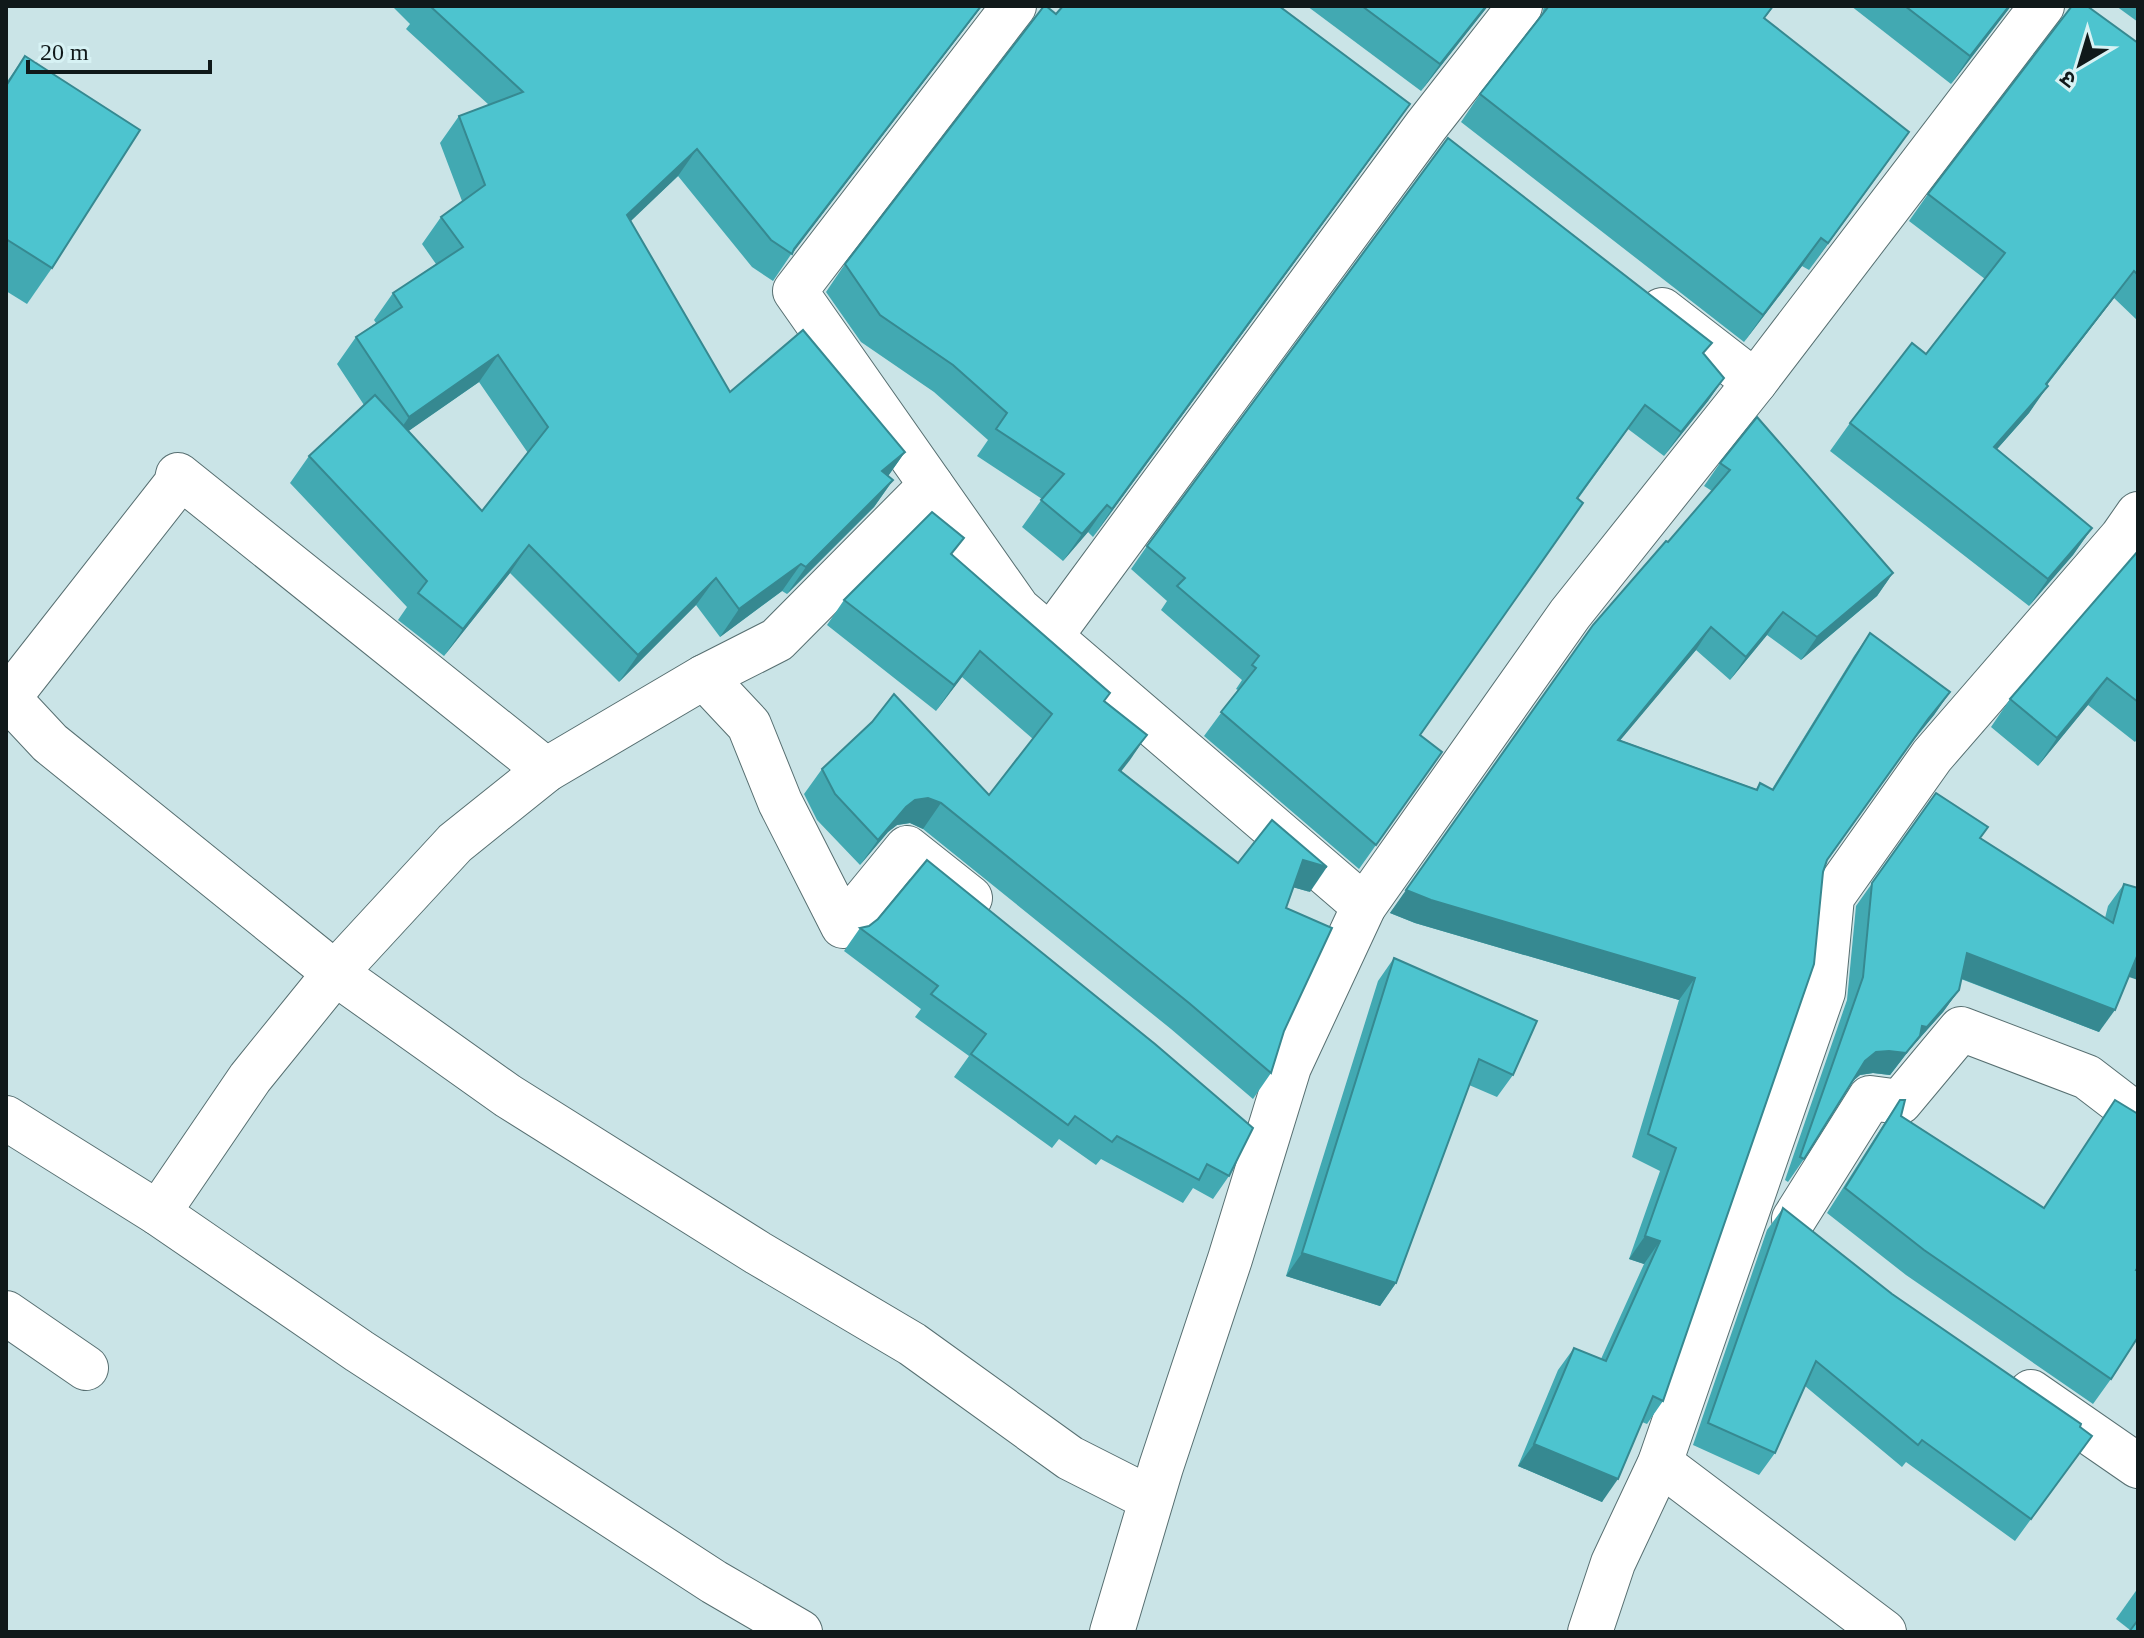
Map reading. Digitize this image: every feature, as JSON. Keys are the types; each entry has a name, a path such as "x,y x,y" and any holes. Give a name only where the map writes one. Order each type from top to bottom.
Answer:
{"street":[{"path":"1014,6 795,291 1018,609 1364,906"},
{"path":"1050,637 1438,136 1520,6"},
{"path":"1112,1632 1151,1499 1289,1067 1364,906 1570,614 1755,382 2066,9"},
{"path":"1389,98 1438,136"},
{"path":"1633,287 1755,382"},
{"path":"546,770 178,475 176,484 7,699 50,743 335,973 508,1096 758,1253 912,1344 1070,1458 1151,1499"},
{"path":"158,1213 250,1078 335,973 455,843 546,770 704,677 777,640 931,485"},
{"path":"1590,1632 1613,1563 1660,1463 1823,992 1832,897 1932,756 2122,537 2138,514"},
{"path":"704,677 749,725 780,802 843,926 907,848 994,918"},
{"path":"1756,1189 1806,1229 1870,1098 1900,1102 1961,1029 2087,1077 2138,1116"},
{"path":"1232,1114 1265,1142"},
{"path":"6,1118 158,1213 359,1351 714,1582 800,1632"},
{"path":"6,1313 86,1368"},
{"path":"1995,1367 2138,1466"},
{"path":"1660,1463 1884,1632"}],"building":[{"path":"430,6 981,6 792,254 771,240 697,149 627,215 730,392 803,330 905,452 882,471 893,480 806,567 801,564 739,609 716,578 638,655 529,545 463,629 418,593 427,581 309,456 375,395 482,511 548,427 498,355 409,417 356,337 402,307 393,293 463,247 441,217 485,185 459,116 523,92"},
{"path":"1044,6 1056,14 1063,6 1279,6 1410,104 1112,509 1107,505 1082,534 1041,500 1064,474 996,429 1007,413 953,365 880,315 845,264"},
{"path":"1362,6 1486,6 1440,64"},
{"path":"1549,6 1773,6 1764,18 1909,132 1828,243 1821,238 1763,315 1480,94"},
{"path":"1905,6 2009,6 1970,56"},
{"path":"2072,6 2087,6 2138,43 2138,275 2134,271 2046,384 2048,386 1994,447 2092,528 2048,579 1850,423 1912,343 1926,354 2005,253 1928,194"},
{"path":"25,56 140,130 52,268 6,239 6,86"},
{"path":"1448,138 1712,343 1703,353 1724,378 1681,432 1645,405 1577,498 1583,503 1420,735 1442,752 1376,845 1221,712 1256,668 1252,665 1259,656 1177,586 1185,578 1147,546"},
{"path":"1757,417 1893,573 1817,637 1783,612 1746,657 1711,627 1618,740 1757,790 1760,783 1773,790 1870,633 1950,692 1827,860 1823,872 1814,964 1663,1401 1653,1396 1618,1479 1534,1444 1574,1348 1606,1361 1660,1241 1645,1236 1676,1148 1648,1134 1695,978 1406,890 1593,625 1730,470 1720,463"},
{"path":"932,512 964,538 951,554 1110,693 1104,701 1147,735 1119,770 1238,863 1272,820 1327,867 1303,860 1286,908 1332,928 1284,1031 1271,1073 941,803 928,798 915,800 878,840 835,794 822,769 872,722 894,694 989,795 1052,714 980,651 954,685 844,600"},
{"path":"2138,551 2138,702 2107,678 2057,738 2010,699"},
{"path":"1936,793 1988,827 1980,838 2113,923 2124,884 2138,888 2138,954 2115,1010 1967,953 1959,990 1927,1027 1922,1026 1920,1036 1906,1053 1876,1052 1865,1061 1804,1159 1800,1157 1863,977 1872,883"},
{"path":"927,860 1155,1044 1253,1128 1229,1176 1207,1164 1199,1180 1117,1136 1112,1142 1075,1116 1068,1125 971,1054 986,1034 931,994 938,986 860,928 878,919"},
{"path":"1394,958 1537,1021 1513,1075 1479,1059 1396,1283 1302,1253"},
{"path":"1900,1100 1905,1100 1901,1116 2044,1208 2115,1100 2138,1114 2138,1337 2111,1379 1924,1250 1845,1188"},
{"path":"1783,1208 1892,1294 2081,1424 2080,1427 2092,1436 2031,1519 1922,1440 1918,1445 1816,1361 1775,1453 1708,1423"},
{"path":"2138,1620 2138,1632 2129,1632"}]}
